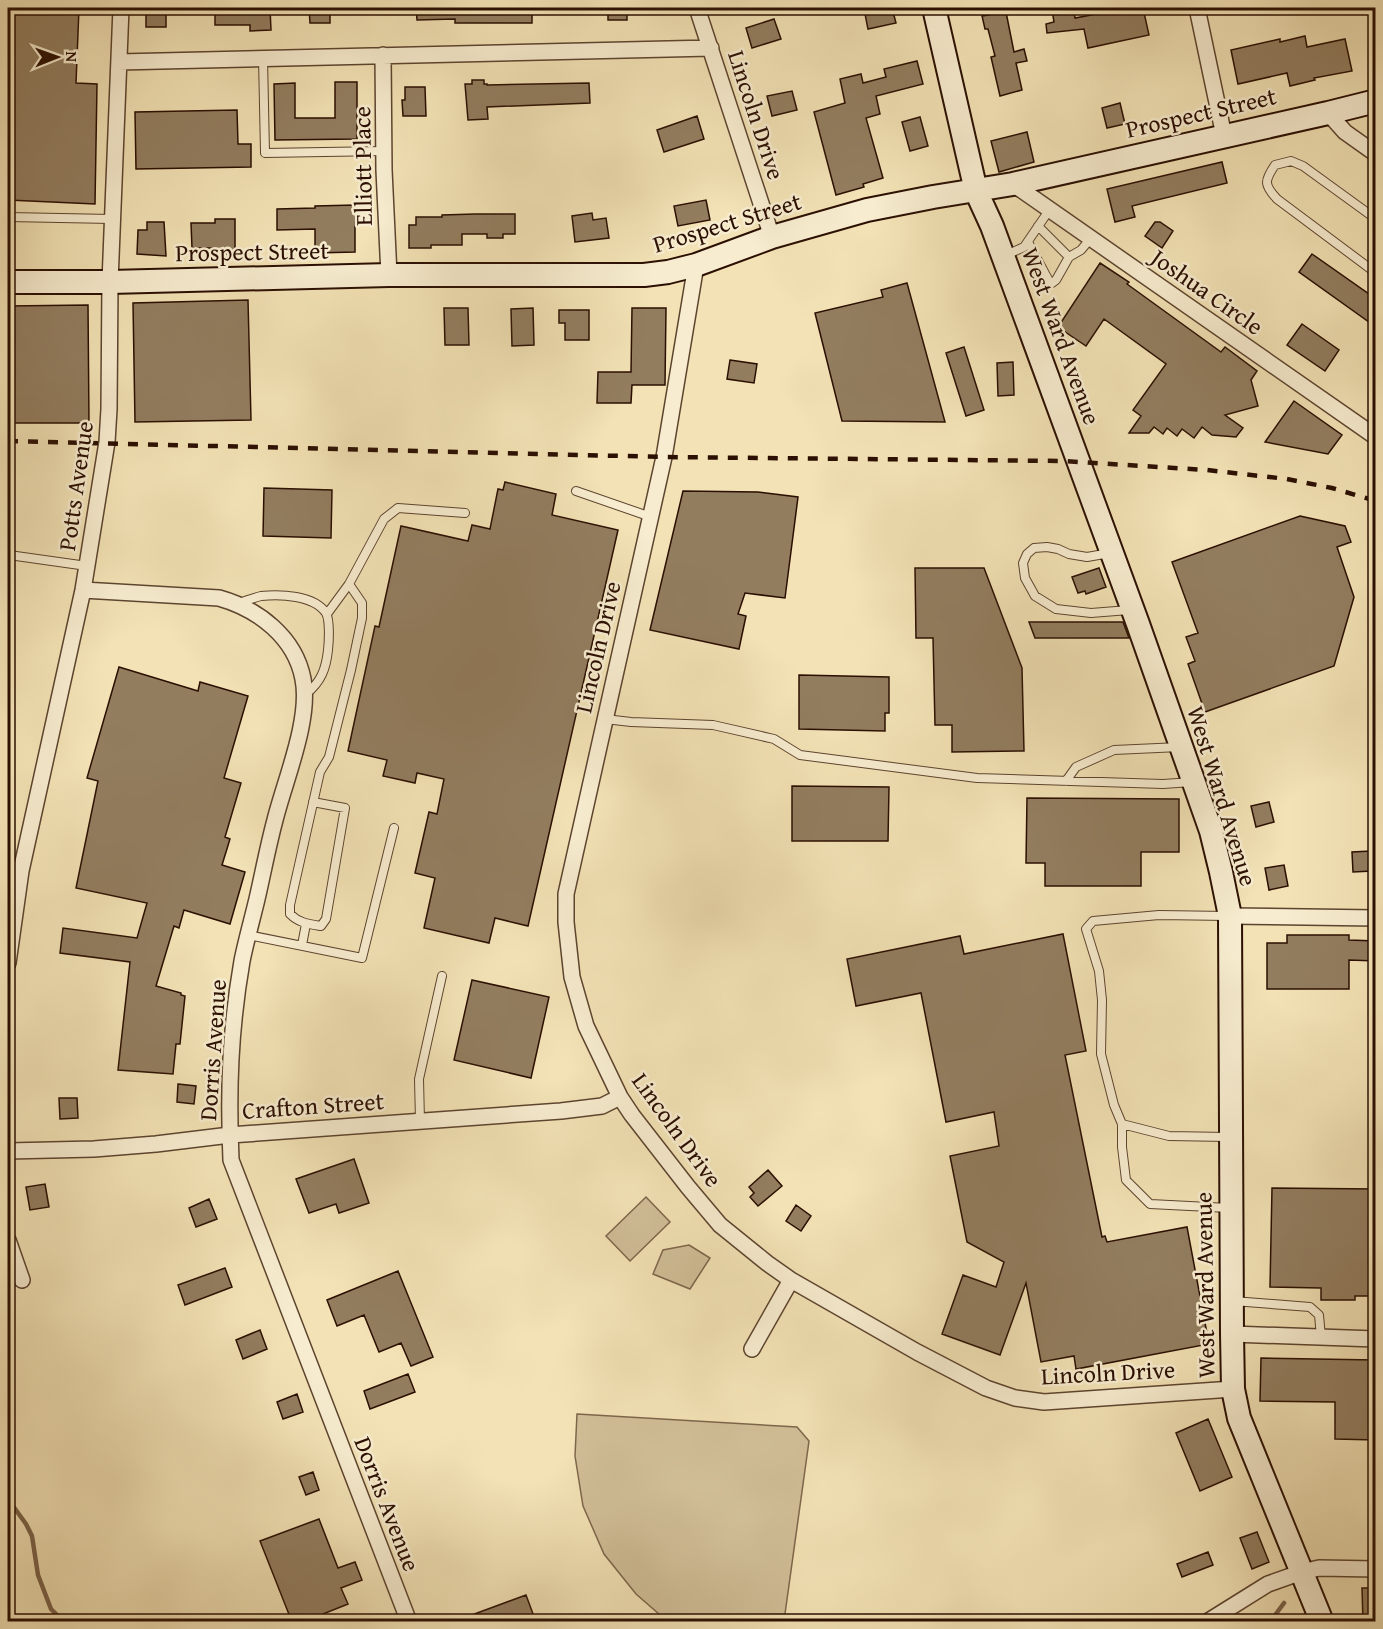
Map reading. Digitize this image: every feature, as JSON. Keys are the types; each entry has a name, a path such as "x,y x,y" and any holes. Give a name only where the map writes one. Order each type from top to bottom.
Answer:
{"street":[{"name":"Potts Avenue","path":"8,963 21,872 83,590 107,442 112,219 121,8"},
{"name":"Lincoln Drive","path":"697,8 772,237"},
{"name":"West Ward Avenue","path":"934,8 976,191 992,226 1133,610 1210,831 1221,872 1230,916 1233,1389 1239,1418 1322,1622"},
{"path":"1197,8 1224,135"},
{"path":"119,62 711,48"},
{"name":"Elliott Place","path":"383,55 389,275"},
{"name":"Prospect Street","path":"8,282 110,282 389,275 644,275 668,272 696,265 772,237 867,210 1013,184 1376,101"},
{"path":"1328,113 1345,132 1376,154"},
{"name":"Joshua Circle","path":"1013,184 1376,437"},
{"name":"Lincoln Drive","path":"696,265 664,457 566,894 566,922 572,977 585,1026 620,1097 632,1115 720,1225 790,1280 916,1353 986,1388 1015,1398 1044,1402 1233,1389"},
{"name":"Dorris Avenue","path":"83,590 219,598 237,603 258,615 277,630 297,659 303,678 302,724 275,819 242,960 232,1027 229,1085 231,1160 409,1622"},
{"path":"1230,916 1376,918"},
{"name":"Crafton Street","path":"8,1151 94,1149 230,1135 561,1111 602,1106 620,1097"},
{"path":"8,1240 22,1280"},
{"path":"752,1349 790,1280"},
{"path":"1232,1334 1376,1339"},
{"path":"1207,1622 1268,1584 1302,1572 1319,1568 1376,1569"}],"lane":[{"path":"263,58 266,153 384,151"},
{"path":"1376,219 1303,166 1291,161 1275,165 1267,178 1268,189 1277,199 1376,273"},
{"path":"1003,256 1024,247 1050,209"},
{"path":"8,218 112,219"},
{"path":"1038,226 1069,257"},
{"path":"1028,242 1048,281 1052,283 1069,257 1081,250 1091,238"},
{"path":"576,490 651,517"},
{"path":"304,695 316,686 326,664 329,639 327,614 349,584 384,519 398,508 465,513"},
{"path":"1112,553 1087,557 1047,547 1034,548 1027,554 1023,563 1024,578 1035,596 1056,609 1091,613 1133,610"},
{"path":"9,555 87,566"},
{"path":"313,802 345,808 326,919 321,926 297,920 290,914 290,904 313,802 320,772 329,757 362,618 362,603 349,584"},
{"path":"237,603 260,597 290,595 314,603 327,614"},
{"path":"605,719 713,725 774,739 800,755 977,778 1163,784 1193,782"},
{"path":"1066,781 1076,767 1114,750 1181,747"},
{"path":"248,935 362,958 394,828"},
{"path":"1230,916 1159,915 1093,921 1086,929 1099,971 1102,1000 1101,1054 1114,1105 1122,1124 1126,1180 1150,1204 1231,1208"},
{"path":"302,945 306,924"},
{"path":"420,1121 419,1079 442,976"},
{"path":"1122,1124 1169,1136 1231,1137"},
{"path":"1231,1301 1310,1307 1319,1314 1321,1337"}],"shaded area":[{"path":"646,1197 670,1222 630,1261 606,1236"},
{"path":"689,1245 710,1258 690,1289 653,1274 663,1250"},
{"path":"577,1414 797,1427 809,1441 784,1621 667,1621 636,1594 604,1554 583,1506 575,1456"}],"building":[{"path":"8,8 79,8 76,83 97,84 95,204 8,200"},
{"path":"146,8 166,8 166,27 146,27"},
{"path":"215,8 270,8 271,30 250,31 250,25 215,25"},
{"path":"309,8 330,8 330,23 310,23"},
{"path":"416,8 532,8 532,23 455,23 455,19 417,20"},
{"path":"608,8 627,8 627,20 608,20"},
{"path":"892,8 896,23 868,29 864,9"},
{"path":"1000,8 1001,13 1006,12 1014,52 1024,49 1027,61 1016,63 1022,90 1000,96 991,57 995,56 982,16 989,15 988,11"},
{"path":"1074,8 1075,18 1128,8 1143,8 1149,35 1088,48 1084,29 1047,33 1046,24 1054,22 1052,10"},
{"path":"774,19 781,39 752,48 746,28"},
{"path":"1305,36 1307,47 1345,39 1352,71 1314,78 1315,80 1290,86 1287,73 1238,84 1231,50"},
{"path":"917,61 923,84 876,96 880,114 866,118 883,178 863,184 864,187 836,195 814,112 845,103 840,79 861,74 863,83 886,77 884,69"},
{"path":"472,80 484,80 484,84 487,85 589,83 590,103 487,107 488,119 468,120 465,84 472,84"},
{"path":"335,82 357,82 357,139 275,140 274,84 295,83 295,118 335,118"},
{"path":"405,87 425,87 426,116 403,116 402,100 405,100"},
{"path":"792,91 797,110 772,116 767,96"},
{"path":"1120,103 1125,124 1107,128 1102,108"},
{"path":"237,110 238,144 251,144 251,167 136,169 135,112"},
{"path":"697,116 704,139 664,152 657,130"},
{"path":"920,117 928,146 910,151 902,122"},
{"path":"1027,132 1034,162 999,172 991,141"},
{"path":"1222,162 1227,183 1132,206 1135,217 1115,222 1107,189"},
{"path":"706,200 710,220 678,226 674,206"},
{"path":"355,205 355,252 315,253 315,229 277,230 277,209"},
{"path":"592,213 593,220 606,218 609,238 575,242 572,216"},
{"path":"515,214 515,234 503,234 503,238 487,238 487,234 462,234 462,245 409,248 409,225 416,225 416,217"},
{"path":"215,219 235,219 235,254 216,254 216,248 192,248 191,223 215,223"},
{"path":"147,222 164,222 166,256 137,254 138,230 147,230"},
{"path":"1155,222 1160,222 1173,231 1162,248 1145,236"},
{"path":"1312,254 1376,299 1376,327 1299,272"},
{"path":"1100,263 1129,282 1127,284 1221,352 1225,347 1257,371 1251,380 1258,406 1225,415 1243,428 1236,437 1212,435 1202,427 1194,438 1182,429 1177,436 1167,428 1163,434 1154,427 1149,433 1129,433 1141,416 1133,410 1166,364 1104,319 1086,346 1058,327"},
{"path":"907,283 945,422 842,421 815,313 883,297 881,290"},
{"path":"248,300 251,420 135,422 133,303"},
{"path":"88,305 89,423 8,423 8,306"},
{"path":"444,308 468,308 469,345 445,345"},
{"path":"533,308 534,345 512,346 511,309"},
{"path":"632,308 666,308 665,385 632,385 631,403 597,403 598,372 631,372"},
{"path":"559,310 589,310 589,340 565,340 565,323 559,323"},
{"path":"1302,324 1339,350 1325,371 1287,345"},
{"path":"964,347 984,410 966,416 946,353"},
{"path":"730,360 757,364 754,383 727,379"},
{"path":"1013,362 1014,395 998,396 997,363"},
{"path":"1294,401 1342,435 1328,454 1265,442"},
{"path":"505,482 556,494 552,515 618,530 528,926 495,918 489,943 424,928 435,878 415,873 429,812 437,814 444,779 417,773 415,783 383,776 387,760 348,751 375,626 379,627 401,526 468,541 472,525 490,529 498,489 503,490"},
{"path":"264,488 332,490 331,538 263,536"},
{"path":"683,491 758,492 798,497 785,598 745,593 738,614 746,616 739,649 650,630"},
{"path":"1300,516 1345,526 1351,542 1337,547 1354,597 1334,666 1205,712 1188,664 1195,661 1186,637 1198,633 1172,562"},
{"path":"915,568 984,568 1022,668 1024,751 952,752 952,725 935,725 933,638 916,638"},
{"path":"1099,568 1106,587 1086,594 1085,591 1078,593 1072,577"},
{"path":"1029,622 1123,622 1129,638 1035,638"},
{"path":"119,667 198,691 200,682 248,696 224,778 241,783 225,837 230,839 222,865 245,872 230,924 184,910 179,928 174,926 156,986 185,996 180,1044 176,1044 173,1074 118,1070 130,962 60,953 63,928 137,938 147,903 76,888 98,781 87,778"},
{"path":"799,675 889,677 889,713 885,713 885,731 799,729"},
{"path":"792,786 889,787 888,841 792,841"},
{"path":"1027,798 1179,799 1179,852 1141,852 1141,886 1045,886 1045,863 1026,863"},
{"path":"1269,802 1274,822 1256,827 1251,806"},
{"path":"1371,851 1372,871 1353,872 1352,852"},
{"path":"1284,865 1288,886 1269,890 1265,868"},
{"path":"1063,934 1086,1051 1065,1055 1102,1237 1105,1236 1107,1242 1187,1227 1209,1344 1076,1369 1074,1356 1041,1362 1026,1283 1000,1355 942,1334 963,1275 996,1287 1004,1262 967,1242 950,1156 999,1146 994,1112 946,1122 921,993 856,1006 847,959 960,936 964,954"},
{"path":"1287,935 1349,935 1349,940 1376,941 1376,961 1349,960 1349,989 1267,989 1267,943 1287,943"},
{"path":"472,980 549,997 531,1078 454,1060"},
{"path":"178,1084 196,1086 194,1104 177,1102"},
{"path":"59,1098 77,1098 78,1118 60,1119"},
{"path":"354,1159 369,1203 339,1213 336,1204 309,1213 296,1179"},
{"path":"768,1170 782,1186 758,1206 750,1197 754,1193 749,1187"},
{"path":"45,1184 49,1207 30,1210 26,1187"},
{"path":"1272,1188 1376,1189 1376,1296 1355,1296 1355,1300 1321,1300 1321,1288 1270,1287"},
{"path":"209,1199 217,1219 196,1227 189,1208"},
{"path":"796,1205 811,1216 801,1231 786,1221"},
{"path":"225,1268 232,1287 185,1305 178,1285"},
{"path":"398,1271 433,1357 411,1366 401,1343 379,1352 364,1315 337,1326 327,1300"},
{"path":"260,1330 267,1349 243,1359 236,1340"},
{"path":"1261,1358 1376,1360 1376,1440 1335,1439 1335,1402 1260,1401"},
{"path":"408,1374 415,1392 370,1409 364,1391"},
{"path":"297,1394 303,1412 283,1419 277,1402"},
{"path":"1208,1419 1232,1477 1200,1491 1176,1433"},
{"path":"313,1472 319,1490 306,1495 299,1477"},
{"path":"319,1519 338,1568 355,1562 362,1580 341,1588 348,1604 303,1622 292,1622 260,1541"},
{"path":"1257,1532 1269,1562 1252,1569 1240,1538"},
{"path":"1208,1552 1213,1565 1182,1577 1177,1564"},
{"path":"1362,1588 1376,1588 1376,1622 1363,1622"},
{"path":"526,1595 536,1622 458,1622 458,1620"}],"waterway":[{"path":"8,1499 32,1536 38,1575 51,1609 64,1622"},
{"path":"1270,1622 1284,1603"}],"railway":[{"path":"8,441 664,457 1062,461 1207,470 1287,479 1332,488 1376,501"}]}
